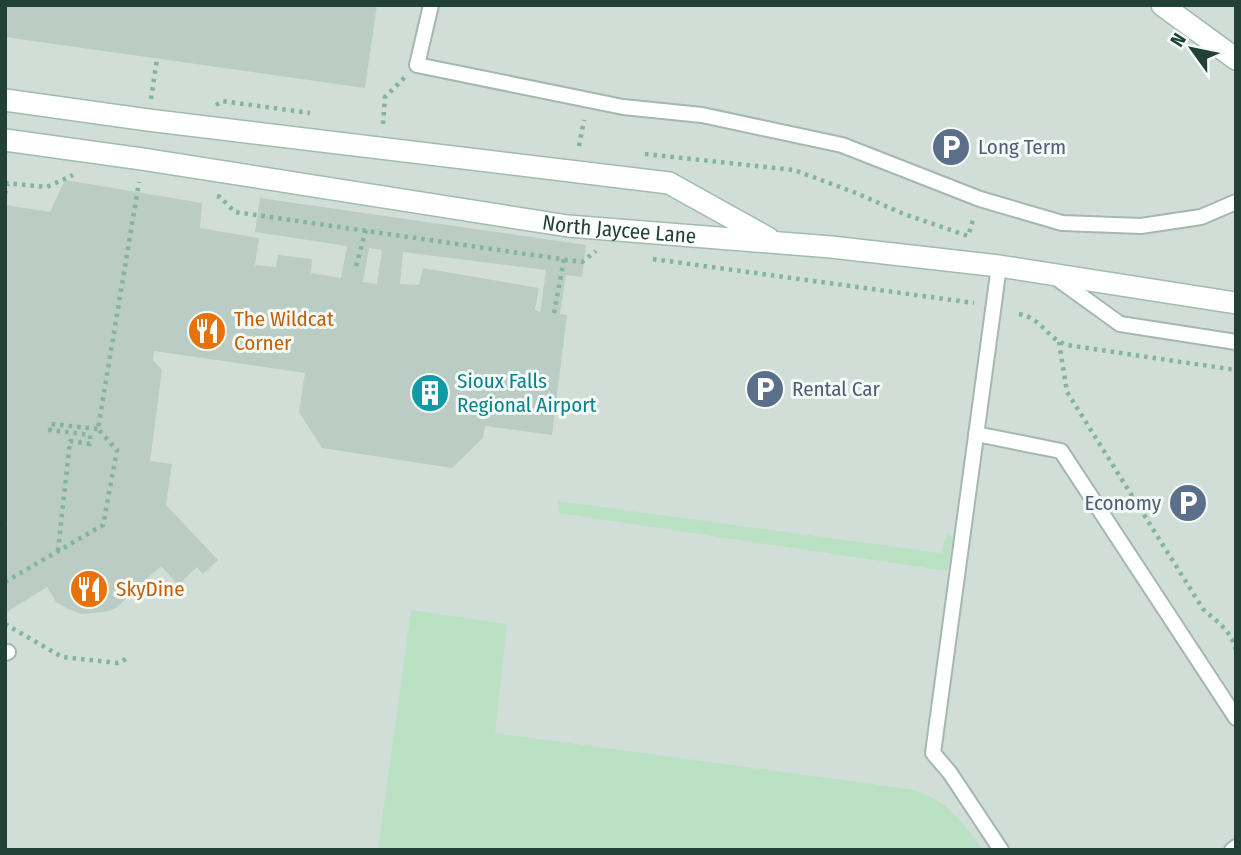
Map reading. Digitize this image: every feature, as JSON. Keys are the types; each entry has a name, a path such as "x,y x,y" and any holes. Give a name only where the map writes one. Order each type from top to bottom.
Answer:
{"main road":[{"path":"1162,5 1236,59"},
{"path":"5,100 148,120 669,183 777,243"},
{"name":"North Jaycee Lane","path":"5,140 568,226 777,243 999,266 1236,303"}],"lane":[{"path":"430,5 417,65 623,107 702,115 842,145 980,199 1062,223 1142,226 1201,217 1236,202"},
{"path":"999,266 933,753 950,773 1001,850"},
{"path":"1051,274 1120,324 1236,342"},
{"path":"976,434 1061,451 1236,718"}],"path":[{"path":"150,103 157,59"},
{"path":"383,124 385,97 417,65"},
{"path":"588,100 579,146 590,148"},
{"path":"635,154 793,170 968,236 980,199"},
{"path":"5,194 7,184 47,187 70,174 79,175"},
{"path":"127,180 152,184"},
{"path":"98,429 139,181"},
{"path":"207,194 220,197 235,212 582,262 595,251 609,253"},
{"path":"356,266 366,230"},
{"path":"650,258 982,304"},
{"path":"554,313 564,259"},
{"path":"1019,314 1031,316 1059,342 1236,370"},
{"path":"1059,342 1067,392 1203,609 1223,625 1234,640 1236,650"},
{"path":"5,582 103,525 117,450 98,429 51,424 50,430 90,435 90,444 69,441 58,551"},
{"path":"5,624 62,657 118,663 130,657"}],"shaded area":[{"name":"Sioux Falls Regional Airport","path":"5,5 1236,5 1236,850 5,850"}],"green space":[{"path":"558,501 941,553 946,534 949,533 953,537 947,571 559,513"},
{"path":"411,610 507,624 495,733 909,789 943,804 983,850 378,850"}],"building":[{"path":"5,5 377,5 365,88 5,37"},
{"name":"Sioux Falls Regional Airport","path":"65,180 202,203 200,228 259,238 255,265 276,267 278,255 312,259 311,273 341,278 347,246 255,232 260,198 586,245 582,277 566,275 560,314 567,315 552,435 485,426 483,438 452,468 322,448 299,412 305,373 154,351 153,360 162,370 150,461 172,464 166,505 218,560 203,574 197,567 178,585 161,566 116,608 105,612 82,614 68,609 56,602 47,587 5,613 5,526 8,525 5,521 5,205 50,212","holes":["369,248 382,250 377,284 363,282","403,252 546,270 540,312 535,310 539,288 423,268 419,285 400,284"]}],"place":[{"name":"Long Term","path":"951,147"},
{"name":"The Wildcat Corner","path":"207,331"},
{"name":"Rental Car","path":"765,389"},
{"name":"Sioux Falls Regional Airport","path":"430,393"},
{"name":"Economy","path":"1188,503"},
{"name":"SkyDine","path":"89,589"}]}
